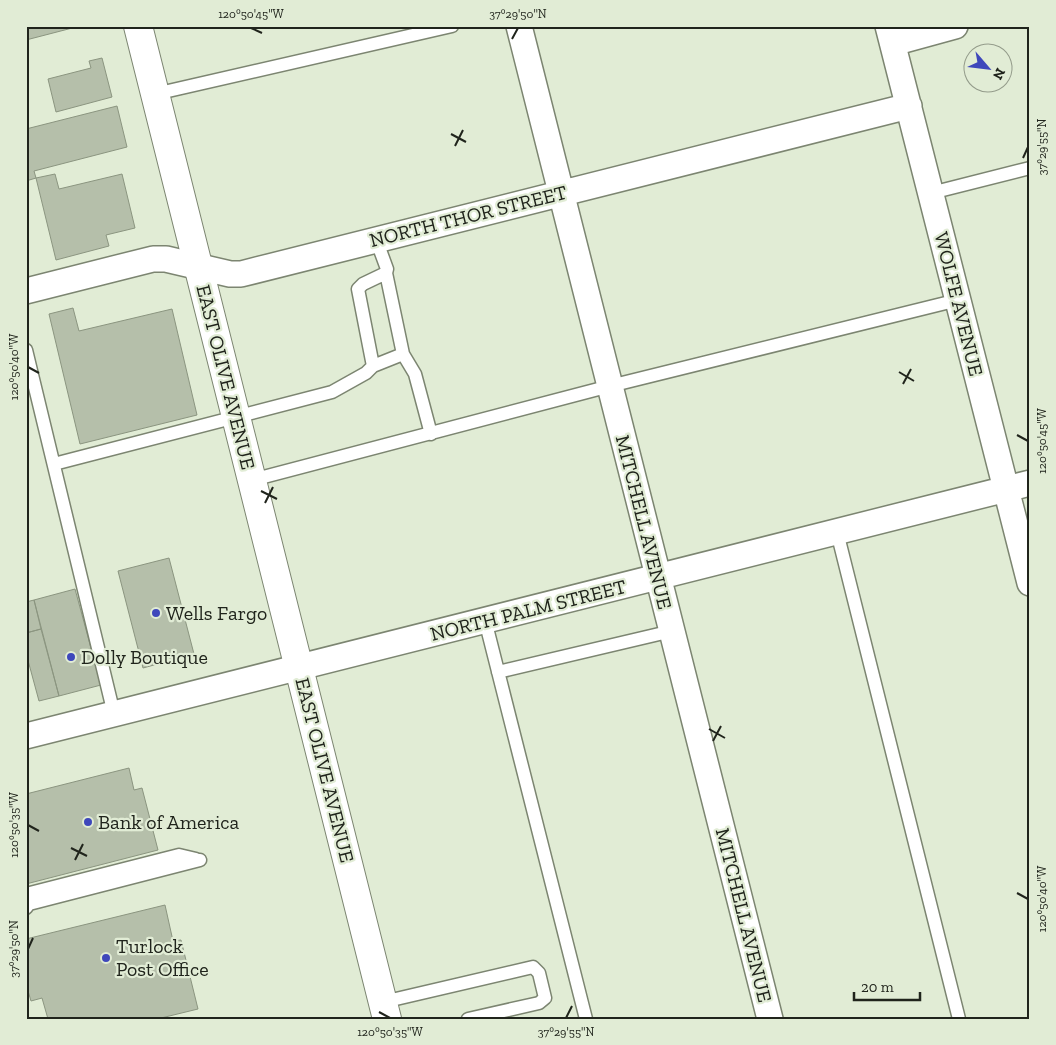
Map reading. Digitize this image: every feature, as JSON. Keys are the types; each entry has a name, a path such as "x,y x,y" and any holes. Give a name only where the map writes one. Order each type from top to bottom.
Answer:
{"street":[{"name":"EAST OLIVE AVENUE","path":"138,26 385,1011"},
{"name":"MITCHELL AVENUE","path":"519,26 770,1019"},
{"path":"891,34 955,26"},
{"name":"WOLFE AVENUE","path":"891,34 1030,583"},
{"name":"NORTH THOR STREET","path":"26,291 153,259 166,260 230,274 241,274 909,106"},
{"name":"NORTH PALM STREET","path":"26,736 1030,483"}],"lane":[{"path":"155,94 452,26"},
{"path":"931,192 1030,168"},
{"path":"376,239 388,269 386,273 403,354 415,374 431,434"},
{"path":"373,366 358,290 363,284 386,273"},
{"path":"252,480 610,386 958,300"},
{"path":"26,350 114,714"},
{"path":"54,464 236,419 332,392 366,373 373,366 403,354"},
{"path":"836,532 959,1019"},
{"path":"485,620 586,1019"},
{"path":"498,672 672,631"},
{"path":"26,894 179,855 200,860 29,904 26,908"},
{"path":"385,1011 533,967 539,972 545,998 539,1003 468,1019"}],"building":[{"path":"26,26 80,26 26,40"},
{"path":"102,58 112,97 56,112 48,79 91,68 89,61"},
{"path":"117,106 127,147 34,171 36,178 26,181 26,129"},
{"path":"55,174 59,189 122,174 135,228 106,235 109,246 56,260 36,178"},
{"path":"73,308 79,331 172,309 197,415 80,444 49,314"},
{"name":"Wells Fargo","path":"169,558 194,654 143,668 118,571"},
{"name":"Dolly Boutique","path":"75,589 101,685 59,696 34,600"},
{"path":"34,600 41,629 26,633 26,602"},
{"path":"41,629 59,696 39,701 26,653 26,633"},
{"name":"Bank of America","path":"129,768 134,790 142,788 158,850 26,884 26,794"},
{"name":"Turlock Post Office","path":"165,905 173,941 181,940 198,1009 157,1019 48,1019 42,998 31,1001 26,984 26,939"}],"place":[{"name":"Wells Fargo","path":"156,613"},
{"name":"Dolly Boutique","path":"71,657"},
{"name":"Bank of America","path":"88,822"},
{"name":"Turlock Post Office","path":"106,958"}]}
